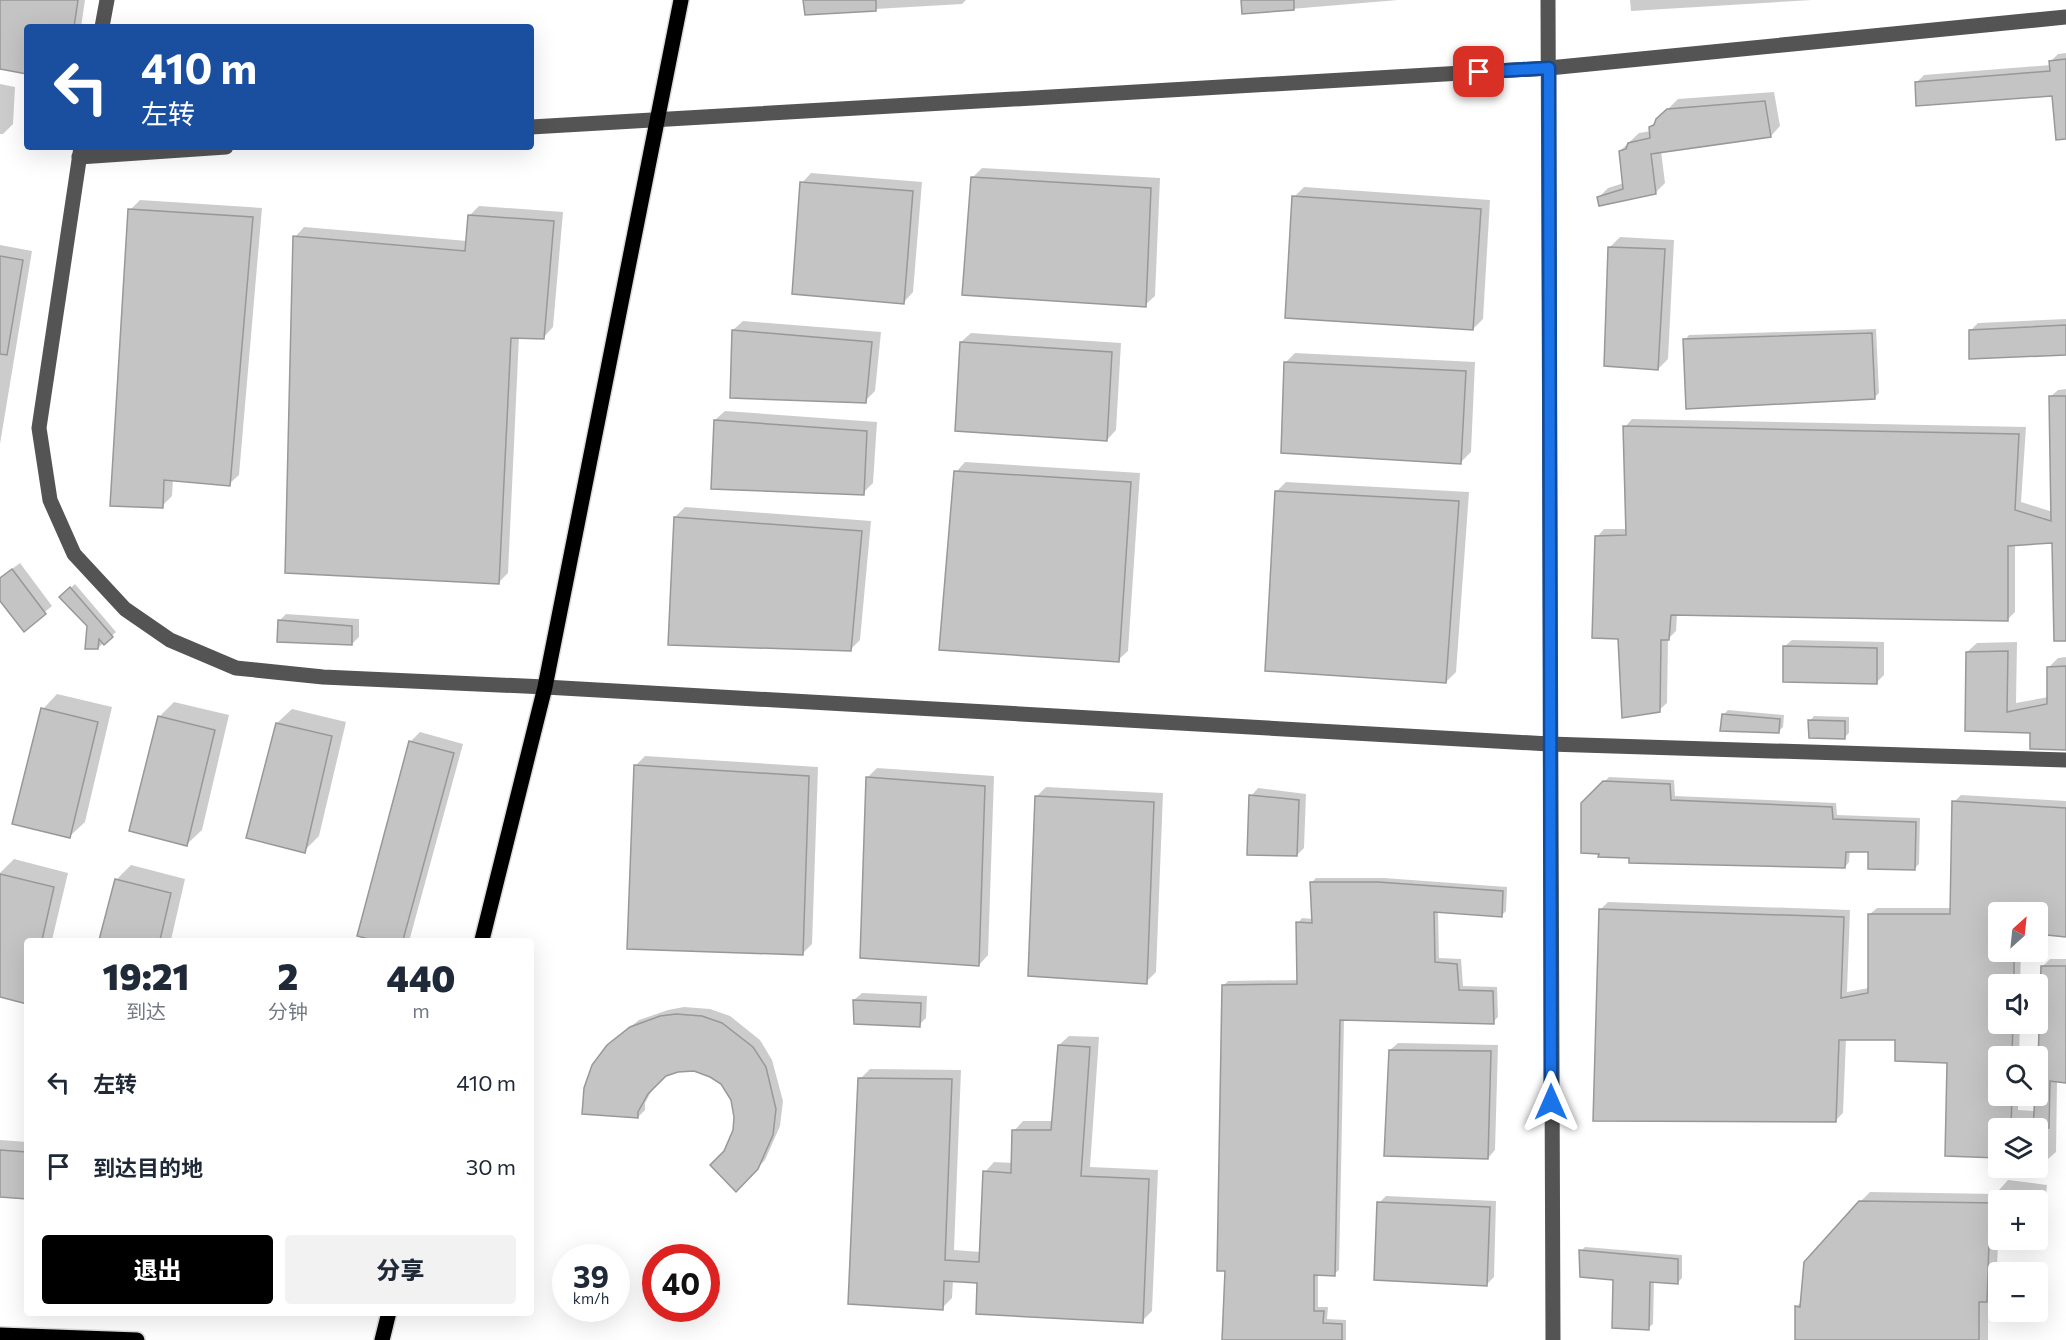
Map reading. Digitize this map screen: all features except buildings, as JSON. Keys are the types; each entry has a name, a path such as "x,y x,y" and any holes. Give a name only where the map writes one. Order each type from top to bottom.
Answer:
{"main road":[{"path":"482,938 545,687 681,0"},
{"path":"382,1340 388,1316"},
{"path":"0,1335 137,1340"}],"street":[{"path":"103,24 107,0"},
{"path":"1548,0 1552,1340"},
{"path":"534,127 1549,68 2066,17"},
{"path":"138,150 80,152 39,428 50,500 74,554 125,609 170,640 236,668 323,677 545,687 1549,744 2066,760"}],"route":[{"path":"1479,72 1549,68 1551,1102"}]}
